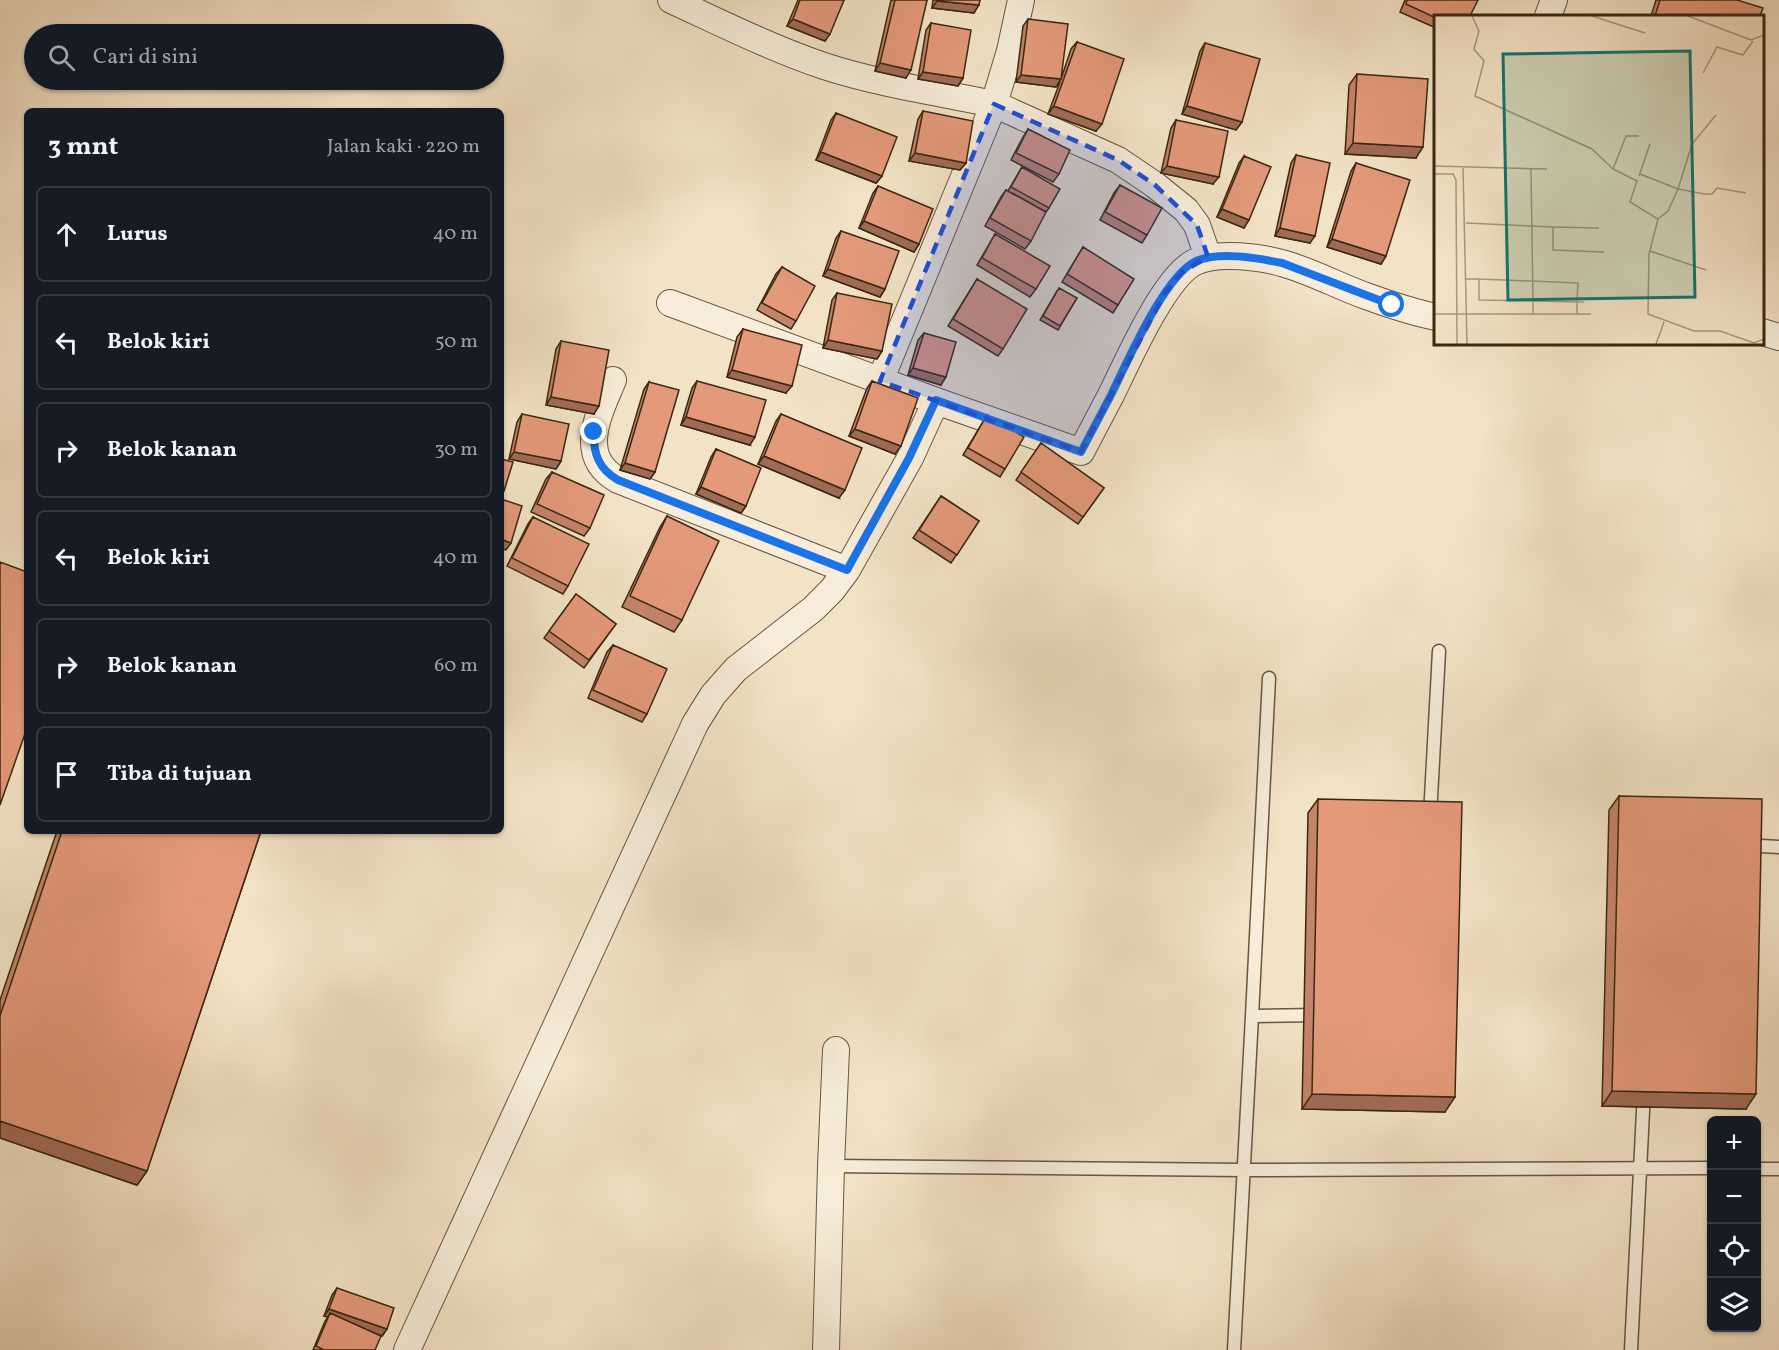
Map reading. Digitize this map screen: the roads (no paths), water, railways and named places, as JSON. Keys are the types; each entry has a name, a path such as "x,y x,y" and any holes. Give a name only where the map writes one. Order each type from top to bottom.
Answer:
{"street":[{"path":"671,0 785,52 824,66 855,75 994,104 1118,160 1186,210 1197,225 1208,257"},
{"path":"880,381 994,104 1010,51 1021,0"},
{"path":"1548,15 1554,0"},
{"path":"670,303 1081,452 1138,339 1165,293 1182,272 1194,262 1208,257 1248,257 1282,263 1364,295 1434,317"},
{"path":"1764,333 1779,337"},
{"path":"613,380 598,416 594,440 596,458 609,475 629,485 847,570"},
{"path":"407,1350 695,724 713,695 736,669 813,609 832,590 847,570 909,458 936,400"},
{"path":"826,1350 836,1050"}],"lane":[{"path":"1429,827 1439,651"},
{"path":"1234,1350 1269,678"},
{"path":"1731,844 1779,847"},
{"path":"1252,1016 1336,1015"},
{"path":"1631,1350 1645,1074"},
{"path":"831,1166 1244,1170 1707,1168"},
{"path":"1761,1169 1779,1169"}]}
